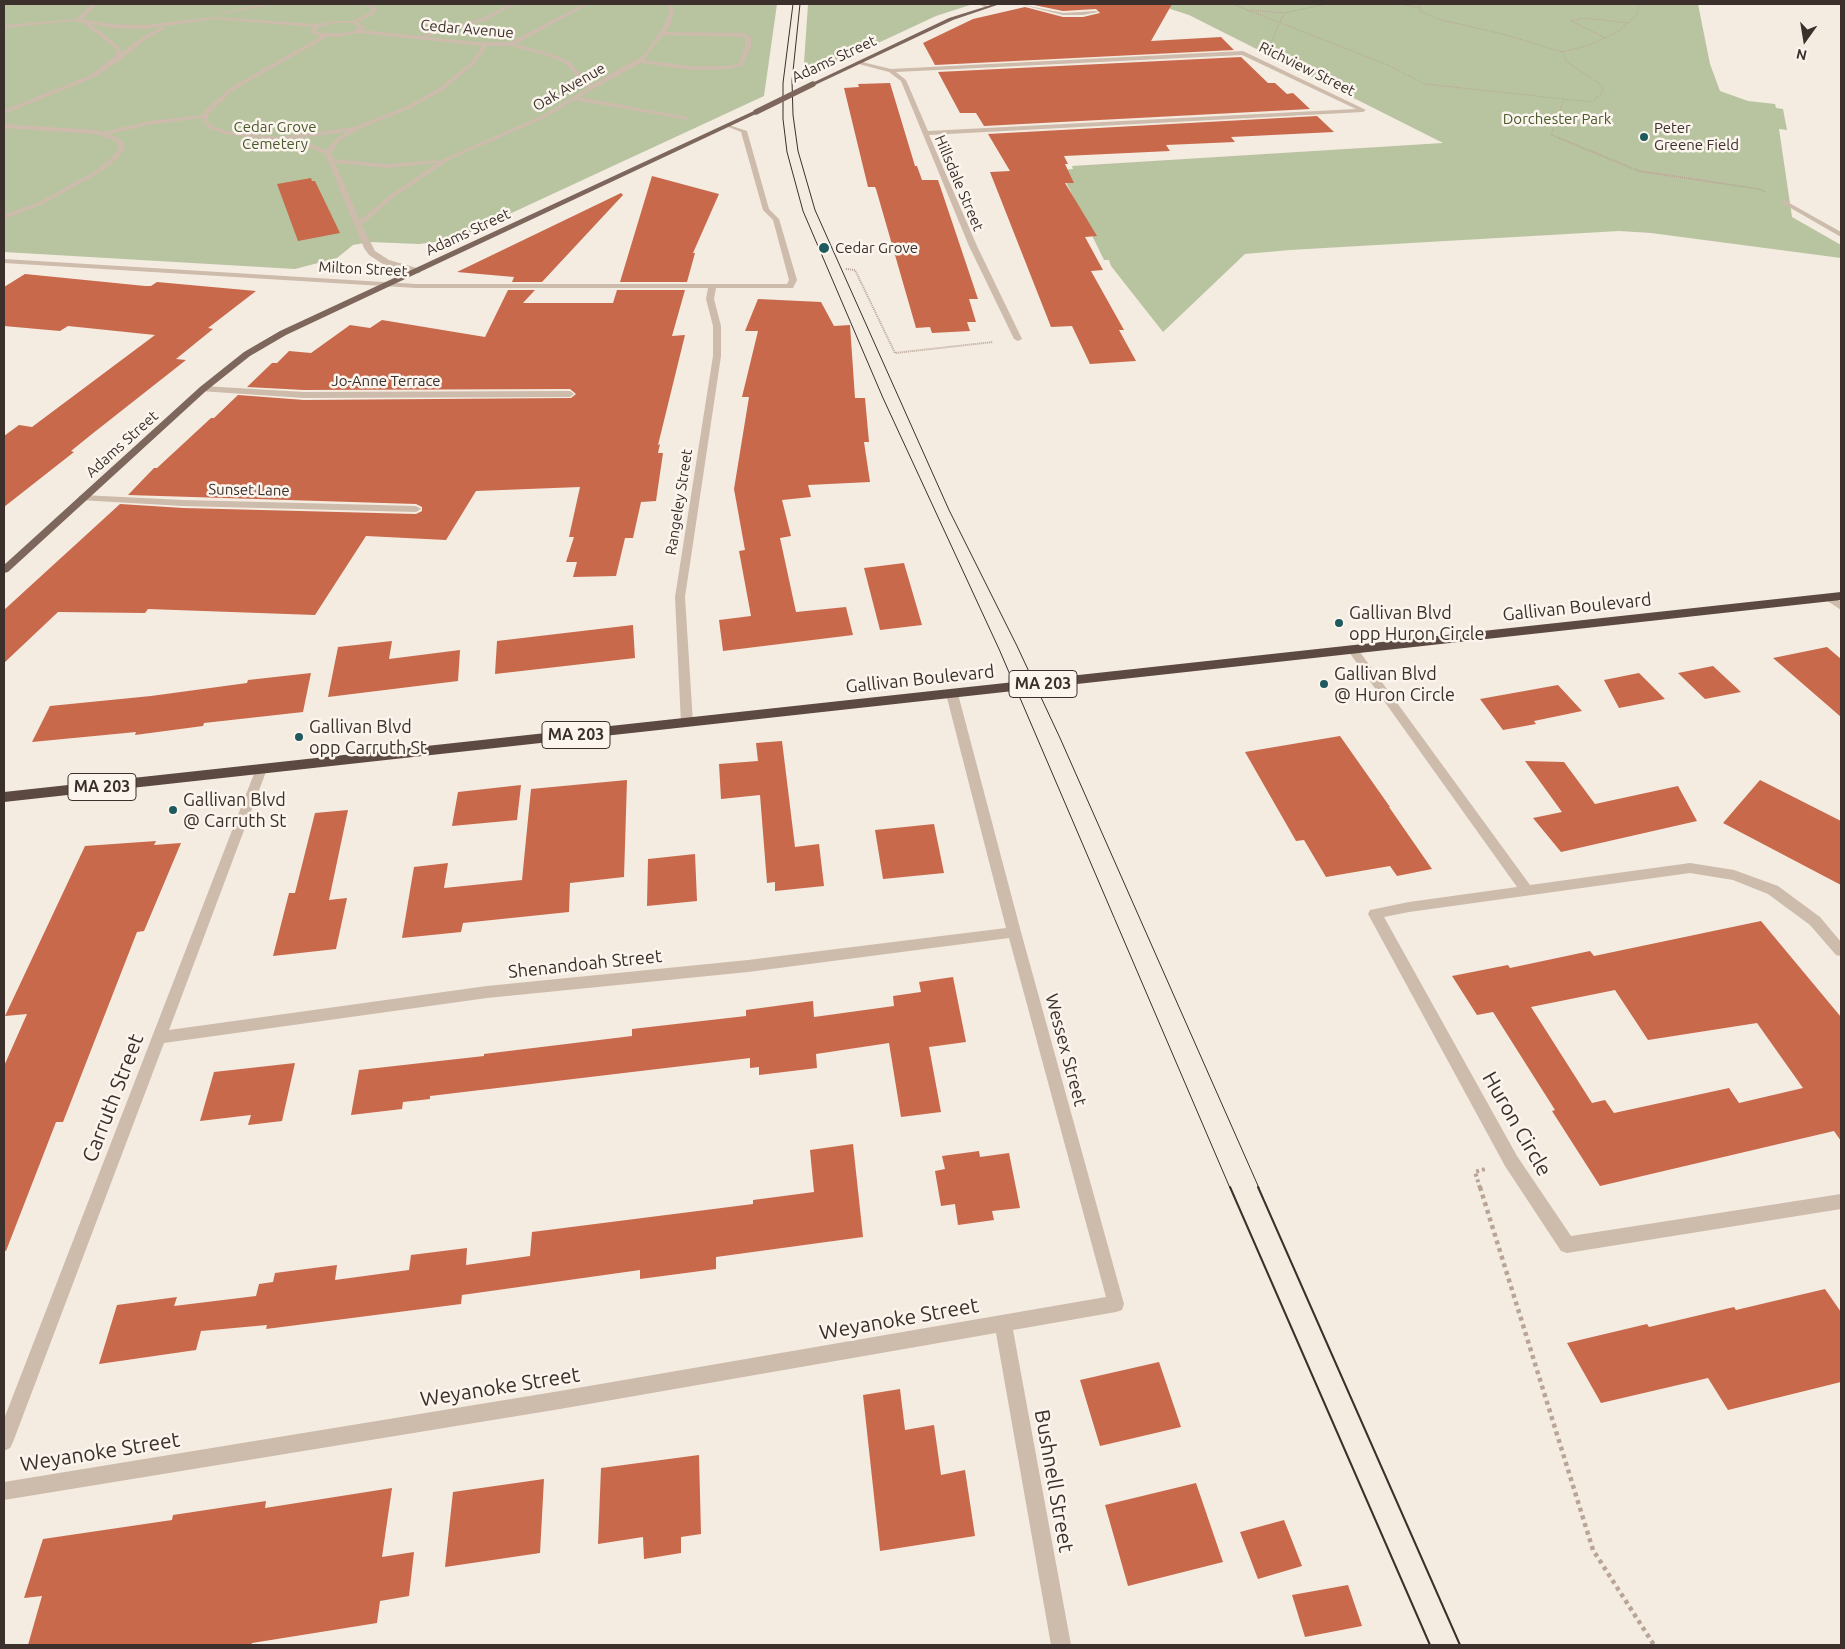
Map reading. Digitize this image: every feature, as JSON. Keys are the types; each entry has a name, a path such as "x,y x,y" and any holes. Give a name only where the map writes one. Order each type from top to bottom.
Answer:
{"highway":[{"name":"Gallivan Boulevard","path":"4,797 1836,597"}],"main road":[{"name":"Adams Street","path":"4,570 203,389 231,366 266,343 951,19 998,4"}],"street":[{"path":"95,4 80,16 80,19 117,47 119,55 116,61"},
{"path":"4,112 86,80 116,61 150,34 185,21 272,4"},
{"path":"4,26 68,20 134,27 223,18 317,26 334,22 353,22 371,14 375,9 366,4"},
{"path":"420,37 482,20 514,4"},
{"path":"511,44 587,4"},
{"name":"Oak Avenue","path":"359,224 396,193 447,160 540,118 640,61 646,56 662,33 671,14 670,4"},
{"path":"979,4 988,7"},
{"path":"1021,4 1063,14 1096,12"},
{"path":"353,22 362,26 358,31"},
{"path":"317,26 313,29 313,33 325,36"},
{"name":"Cedar Avenue","path":"325,36 343,35 358,31 485,45 511,44 561,59 572,66 590,88"},
{"path":"640,61 690,68 730,68 741,64 748,47 748,37 743,35 662,33"},
{"path":"325,36 239,85 217,101 205,116 205,123 216,130 238,135 307,144 328,153 368,248 386,262 417,271"},
{"path":"328,153 338,140 355,129 409,107 441,89 473,63 485,45"},
{"name":"Richview Street","path":"891,71 1243,53 1363,110 925,133"},
{"path":"858,63 891,71"},
{"name":"Hillsdale Street","path":"891,71 903,80 972,246 1018,339"},
{"path":"4,106 49,94"},
{"path":"573,98 687,119"},
{"path":"103,134 149,123 205,116"},
{"name":"Milton Street","path":"5,262 388,285 790,286 793,280 776,219 766,210 744,131 728,125"},
{"path":"4,126 75,130 103,134 121,143 122,146 118,155 107,166 42,203 4,217"},
{"path":"278,139 355,129"},
{"name":"Oak Avenue","path":"332,161 388,166 447,160"},
{"path":"1784,202 1841,235"},
{"name":"Rangeley Street","path":"686,723 680,597 717,356 717,326 710,299 712,287"},
{"name":"Jo-Anne Terrace","path":"203,389 304,395 570,394"},
{"name":"Sunset Lane","path":"82,498 183,504 416,509"},
{"path":"1836,597 1841,607"},
{"path":"1353,650 1527,891"},
{"name":"Wessex Street","path":"952,694 1014,932 1116,1304 1003,1325"},
{"name":"Carruth Street","path":"4,1442 9,1414 160,1037 262,769"},
{"name":"Huron Circle","path":"1841,951 1815,921 1773,890 1734,875 1690,868 1409,907 1374,914 1511,1161 1567,1245 1841,1202"},
{"name":"Shenandoah Street","path":"160,1037 487,992 748,966 1014,932"},
{"name":"Weyanoke Street","path":"4,1490 1003,1325"},
{"name":"Bushnell Street","path":"1003,1325 1061,1645"}],"path":[{"path":"1232,4 1388,65 1425,84 1592,102 1600,95 1603,89 1597,81 1567,62 1562,52"},
{"path":"1244,9 1284,13 1327,4"},
{"path":"1400,4 1418,8 1431,17 1441,20 1503,34 1562,52 1590,45 1606,38 1628,23 1637,14 1639,4"},
{"path":"1418,8 1419,4"},
{"path":"1271,43 1280,24 1280,18 1284,13"},
{"path":"1606,38 1571,21 1585,18 1628,23"},
{"path":"1564,99 1550,134 1638,171 1759,189 1784,202"},
{"path":"846,269 856,270 895,353 1018,339"},
{"path":"1511,1161 1475,1172 1593,1550 1654,1645"}],"green space":[{"name":"Cedar Grove Cemetery","path":"4,4 777,4 764,96 464,235 443,241 419,244 370,242 353,245 337,258 295,269 4,252"},
{"path":"808,4 973,4 936,16 803,78"},
{"name":"Dorchester Park","path":"1155,4 1698,4 1710,64 1720,91 1748,101 1775,104 1776,108 1783,109 1787,130 1779,129 1792,217 1841,245 1841,258 1651,233 1619,231 1245,254 1163,332 1111,266 1109,260 1104,260 1060,170 1073,169 1072,166 1443,143 1189,15"}],"building":[{"path":"1172,4 1151,41 1221,37 1234,50 935,65 923,43 973,19 1025,7 1063,17 1083,17 1100,13 1096,9 1063,11 1034,5"},
{"path":"1241,57 1268,83 1275,83 1287,94 1293,93 1310,109 984,126 976,113 960,113 938,72"},
{"path":"890,83 915,166 917,166 922,180 938,180 978,299 969,299 976,322 967,322 970,331 932,333 930,327 916,328 876,189 875,187 868,187 844,88 859,87 858,84"},
{"path":"1317,116 1334,132 1231,137 1235,142 1166,145 1170,151 1064,156 1068,164 1065,164 1074,183 1065,183 1097,236 1085,237 1103,270 1091,271 1124,330 1119,330 1136,361 1090,364 1072,326 1051,327 990,172 1010,171 988,134"},
{"path":"652,176 719,194 693,253 695,253 687,282 620,282"},
{"path":"311,178 312,181 315,181 340,233 298,241 277,184"},
{"path":"621,193 623,195 542,282 512,282 514,277 457,272"},
{"path":"25,274 145,286 151,286 157,282 256,291 208,328 213,329 176,359 186,360 4,507 4,436 19,425 32,427 155,335 68,326 60,331 4,326 4,287"},
{"path":"508,290 535,290 523,303 613,303 617,290 685,290 672,336 685,335 658,445 660,444 658,453 663,453 656,501 641,502 633,538 625,538 616,576 573,577 577,562 566,562 574,537 569,537 580,487 476,491 446,540 366,536 315,615 148,609 145,613 58,612 4,663 4,610 120,504 183,508 416,514 422,511 422,507 416,504 128,495 154,468 157,468 238,395 304,400 571,398 576,394 570,389 304,390 247,387 272,363 277,363 289,351 311,353 350,325 370,328 382,320 485,337"},
{"path":"758,299 821,302 834,326 850,325 855,398 865,398 869,442 864,442 870,482 808,485 811,497 782,500 791,536 780,538 796,612 846,607 853,635 723,651 719,620 751,616 739,551 745,550 734,489 749,397 742,397 758,331 745,331"},
{"path":"904,563 922,625 880,630 864,568"},
{"path":"633,625 635,658 495,674 497,641"},
{"path":"392,641 389,659 460,650 458,681 328,697 338,647"},
{"path":"1827,647 1841,659 1841,717 1773,658"},
{"path":"1713,666 1741,692 1705,699 1678,673"},
{"path":"311,673 303,712 204,723 203,726 135,735 136,732 32,742 50,706 151,696 247,683 248,680"},
{"path":"1639,673 1665,699 1619,708 1604,680"},
{"path":"1558,685 1582,711 1534,721 1536,724 1503,730 1480,699"},
{"path":"1340,736 1432,869 1397,876 1390,866 1326,877 1304,840 1296,841 1245,752"},
{"path":"782,741 795,847 819,844 824,886 775,891 775,882 767,883 760,795 721,799 719,764 758,761 756,743"},
{"path":"1525,761 1564,762 1595,804 1678,786 1697,821 1561,852 1533,818 1562,812"},
{"path":"627,780 624,877 570,883 569,912 463,923 461,932 402,938 414,867 448,863 444,888 522,880 531,789"},
{"path":"1760,780 1841,821 1841,885 1723,823"},
{"path":"521,785 517,820 452,826 458,792"},
{"path":"348,810 329,900 347,898 336,949 273,956 289,893 295,893 315,813"},
{"path":"934,824 944,873 883,879 875,830"},
{"path":"156,841 154,845 181,843 144,931 137,932 63,1122 56,1122 6,1251 4,1250 4,1066 27,1014 5,1016 85,846"},
{"path":"695,854 697,901 647,906 648,859"},
{"path":"1761,921 1841,1017 1841,1141 1834,1131 1600,1186 1552,1111 1555,1110 1493,1012 1477,1015 1452,976 1508,965 1510,968 1590,951 1594,956","holes":["1615,990 1648,1040 1757,1023 1803,1088 1739,1103 1729,1088 1614,1113 1605,1100 1592,1103 1531,1007"]},
{"path":"953,977 966,1042 929,1047 941,1112 901,1117 889,1043 816,1054 817,1068 759,1075 759,1067 750,1068 750,1058 430,1096 430,1099 403,1102 402,1109 351,1115 359,1070 484,1056 484,1054 632,1036 632,1029 746,1016 746,1010 813,1001 814,1017 894,1006 893,996 921,992 919,982"},
{"path":"295,1063 282,1121 248,1125 251,1115 200,1121 214,1072"},
{"path":"853,1144 863,1237 716,1257 716,1269 640,1279 640,1270 462,1295 461,1304 266,1329 267,1325 201,1331 196,1350 99,1364 117,1305 177,1297 174,1306 256,1296 259,1284 273,1282 275,1273 337,1265 335,1280 409,1270 411,1255 467,1248 466,1265 530,1256 532,1232 753,1204 753,1200 814,1192 810,1150"},
{"path":"979,1151 980,1157 1009,1153 1020,1208 992,1211 994,1220 958,1225 955,1204 941,1206 935,1171 945,1169 942,1156"},
{"path":"1825,1289 1841,1312 1841,1382 1728,1410 1708,1378 1601,1403 1567,1343 1647,1324 1649,1327 1734,1307 1736,1310"},
{"path":"1159,1362 1181,1427 1100,1446 1080,1380"},
{"path":"900,1389 905,1430 934,1425 941,1475 965,1470 975,1536 880,1551 863,1395"},
{"path":"699,1455 701,1534 681,1537 681,1553 644,1559 643,1537 598,1544 601,1468"},
{"path":"544,1479 540,1553 445,1567 453,1492"},
{"path":"1196,1483 1223,1562 1128,1586 1105,1505"},
{"path":"392,1488 382,1557 414,1552 409,1596 380,1601 377,1623 252,1643 251,1645 28,1645 42,1596 24,1598 43,1539 172,1520 173,1515 266,1501 265,1508"},
{"path":"1284,1520 1302,1566 1258,1579 1240,1532"},
{"path":"1348,1585 1362,1626 1305,1637 1292,1595"}],"tram line":[{"path":"793,4 783,83 783,119 787,152 803,211 883,398 999,649 1230,1188"},
{"path":"800,4 792,81 793,115 798,151 815,210 949,510 1017,646 1060,738 1259,1188"},
{"path":"1230,1187 1430,1645"},
{"path":"1258,1187 1460,1645"}],"place":[{"name":"Peter Greene Field","path":"1644,137"},
{"name":"Cedar Grove","path":"824,248"},
{"name":"Gallivan Blvd opp Huron Circle","path":"1339,623"},
{"name":"Gallivan Blvd @ Huron Circle","path":"1324,684"},
{"name":"Gallivan Blvd opp Carruth St","path":"299,737"},
{"name":"Gallivan Blvd @ Carruth St","path":"173,810"}]}
